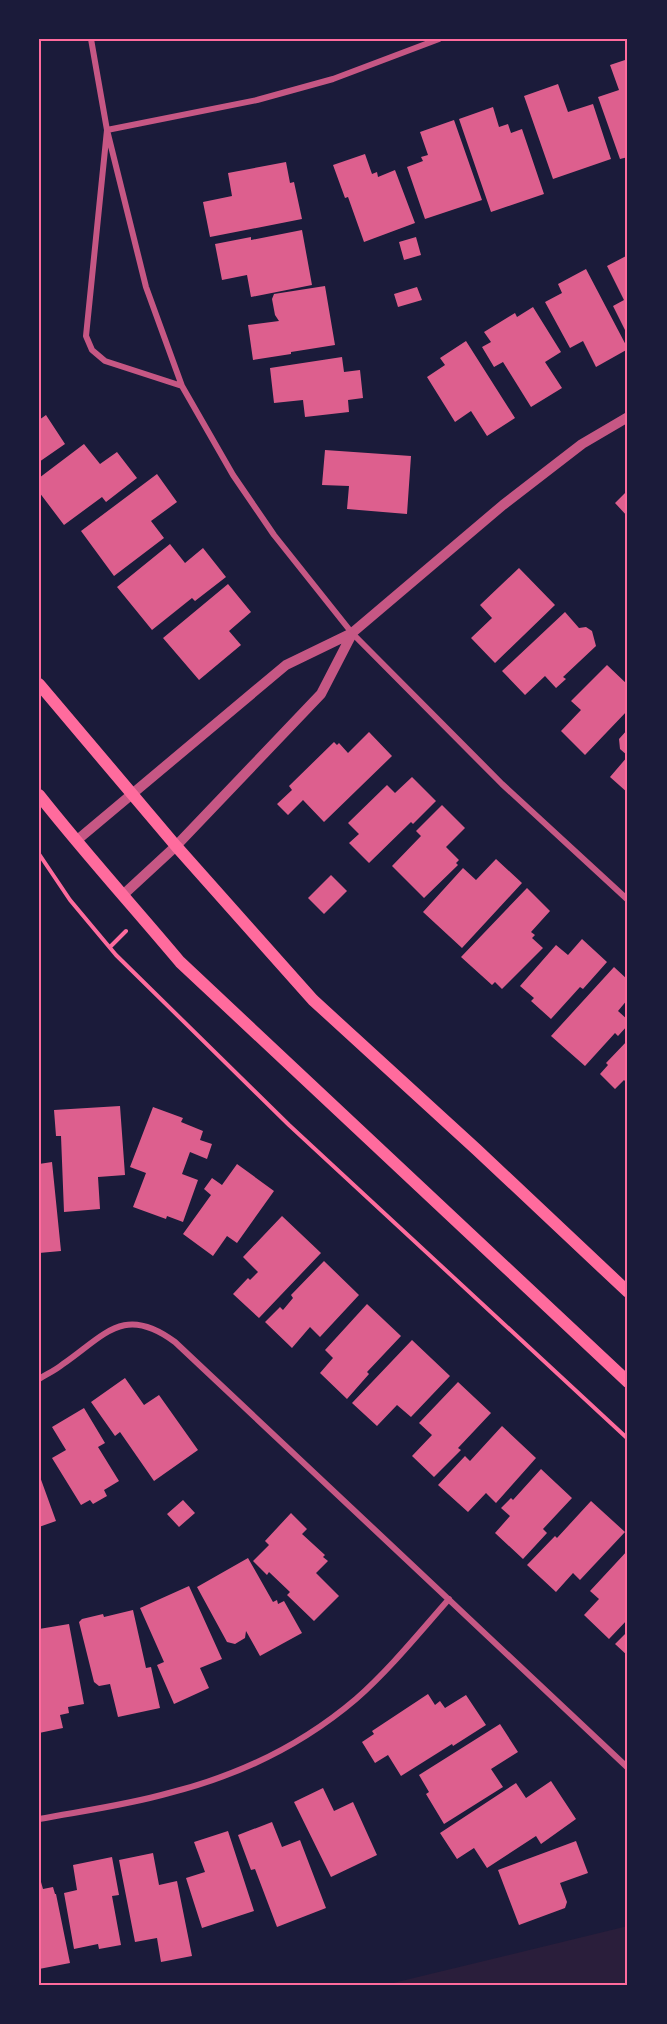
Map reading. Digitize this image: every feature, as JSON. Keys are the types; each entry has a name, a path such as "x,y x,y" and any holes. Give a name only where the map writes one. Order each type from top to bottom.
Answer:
{"main road":[{"path":"39,684 177,846 313,1000 628,1292"},
{"path":"39,795 180,962 628,1382"}],"street":[{"path":"91,39 107,129 146,287 182,386 233,475 268,527 352,633 502,784 628,900"},
{"path":"107,129 256,100 333,79 439,39"},
{"path":"107,129 86,336 92,350 105,361 182,386"},
{"path":"76,841 286,665 352,633 519,491 582,444 628,417"},
{"path":"124,894 177,846 321,694 352,633"},
{"path":"39,1379 63,1364 97,1337 112,1329 130,1325 160,1331 175,1342 628,1768"},
{"path":"39,1820 169,1794 235,1773 265,1759 323,1724 355,1700 384,1673 449,1599"}],"path":[{"path":"39,854 70,900 110,947 289,1125 628,1439"},
{"path":"110,947 128,929"}],"shaded area":[{"path":"628,1926 628,1985 385,1985"}],"building":[{"path":"628,59 628,157 620,159 598,97 619,90 610,65"},
{"path":"558,84 568,112 593,104 611,159 553,179 524,96"},
{"path":"493,107 499,127 508,124 511,133 522,129 544,194 491,212 459,119"},
{"path":"454,120 482,200 425,219 407,167 423,161 421,157 428,155 420,132"},
{"path":"365,154 372,174 377,172 378,177 395,170 415,223 364,242 348,197 345,198 333,165"},
{"path":"286,162 290,183 294,182 302,219 210,237 203,202 232,196 228,173"},
{"path":"302,230 312,285 251,297 247,275 222,280 215,244"},
{"path":"416,237 421,255 404,260 399,242"},
{"path":"628,255 628,336 613,306 624,300 607,266"},
{"path":"586,269 628,349 596,367 583,341 570,348 545,302 562,293 558,284"},
{"path":"325,286 335,345 253,360 248,325 279,321 275,315 272,299 274,294"},
{"path":"417,287 422,300 398,307 394,294"},
{"path":"533,307 561,352 545,362 562,388 531,407 503,362 494,367 482,347 491,342 484,332 515,313 517,317"},
{"path":"466,341 515,418 487,436 471,411 455,422 427,377 445,365 440,358"},
{"path":"342,357 344,372 360,370 363,398 348,400 349,412 305,417 303,400 274,403 270,368"},
{"path":"46,415 65,444 39,462 39,420"},
{"path":"84,444 100,464 117,452 137,478 106,502 102,497 64,525 39,492 39,478"},
{"path":"325,450 411,456 407,514 347,509 349,486 322,485"},
{"path":"157,474 177,502 151,521 164,538 114,576 81,531"},
{"path":"628,490 628,517 615,503"},
{"path":"170,544 185,563 203,548 226,577 195,601 192,598 152,630 117,587"},
{"path":"519,568 555,605 495,663 471,638 492,618 480,605"},
{"path":"228,584 251,612 229,631 241,645 199,680 163,638"},
{"path":"565,612 579,628 586,627 592,631 596,646 563,677 566,679 556,688 545,676 525,695 502,671"},
{"path":"607,665 628,685 628,710 585,755 561,731 581,710 571,701"},
{"path":"628,729 628,756 620,749 619,739"},
{"path":"369,732 392,756 324,822 303,800 288,815 277,804 292,790 289,786 334,742 337,745 339,743 348,753"},
{"path":"628,756 628,793 610,777"},
{"path":"412,777 436,801 369,863 349,843 359,834 348,823 387,785 395,793"},
{"path":"442,805 465,828 446,847 459,860 456,863 458,865 424,898 392,866 421,836 416,831"},
{"path":"496,859 522,883 462,948 423,912 463,868 476,880"},
{"path":"331,875 347,891 324,914 308,898"},
{"path":"527,888 550,911 531,932 535,935 532,938 543,948 502,989 495,982 492,985 461,957"},
{"path":"582,939 607,962 583,989 580,987 551,1019 531,1001 534,998 520,986 556,945 568,955"},
{"path":"614,967 628,980 628,999 618,1011 628,1020 628,1025 618,1036 615,1033 585,1066 551,1036"},
{"path":"628,1040 628,1084 624,1080 615,1089 600,1074 608,1065 606,1063"},
{"path":"120,1106 125,1175 98,1177 100,1209 64,1212 61,1136 56,1136 54,1110"},
{"path":"153,1107 183,1118 181,1122 203,1131 200,1140 212,1144 207,1159 190,1152 182,1174 198,1180 183,1222 167,1216 166,1219 133,1207 146,1173 130,1167"},
{"path":"52,1162 61,1251 39,1253 39,1164"},
{"path":"237,1164 274,1191 237,1243 227,1236 213,1256 183,1234 211,1195 204,1189 212,1178 222,1185"},
{"path":"282,1216 321,1253 259,1318 233,1294 248,1278 250,1280 258,1272 243,1257"},
{"path":"324,1261 359,1295 320,1337 310,1327 292,1348 265,1322 280,1307 283,1310 293,1298 291,1295"},
{"path":"367,1304 401,1336 367,1372 369,1374 347,1399 320,1373 333,1358 325,1350"},
{"path":"412,1340 450,1376 411,1417 397,1405 377,1426 352,1403"},
{"path":"125,1378 144,1405 159,1395 198,1450 154,1481 120,1432 115,1436 91,1402"},
{"path":"458,1382 491,1413 458,1448 461,1450 434,1477 412,1456 432,1435 419,1423"},
{"path":"84,1408 105,1443 98,1447 119,1481 104,1490 107,1496 93,1504 90,1500 81,1505 52,1458 66,1450 52,1427"},
{"path":"502,1426 536,1458 496,1503 486,1493 468,1512 438,1485 465,1456 470,1461"},
{"path":"541,1469 572,1498 543,1529 547,1533 523,1559 495,1533 510,1516 501,1508 511,1498 513,1500"},
{"path":"39,1474 56,1521 39,1527"},
{"path":"183,1500 195,1513 179,1527 167,1514"},
{"path":"591,1501 625,1532 580,1580 573,1573 556,1592 527,1565 555,1536 557,1538"},
{"path":"291,1513 307,1529 302,1534 325,1555 323,1557 328,1561 316,1573 339,1596 314,1621 287,1595 290,1592 269,1572 267,1575 253,1561 269,1545 265,1541"},
{"path":"628,1550 628,1619 609,1639 584,1615 599,1599 590,1591"},
{"path":"248,1558 273,1602 277,1600 278,1604 284,1601 302,1633 260,1656 246,1631 245,1638 235,1644 227,1642 197,1587"},
{"path":"189,1586 222,1659 200,1668 209,1688 174,1704 157,1665 164,1662 140,1608"},
{"path":"133,1610 146,1668 151,1667 160,1708 118,1717 110,1684 99,1686 94,1682 79,1622 82,1619 103,1614 104,1617"},
{"path":"69,1624 84,1704 68,1707 69,1713 60,1715 63,1728 39,1733 39,1629"},
{"path":"628,1631 628,1656 615,1644"},
{"path":"428,1694 435,1705 440,1701 445,1708 466,1695 486,1725 401,1776 388,1755 375,1763 362,1742 374,1734 372,1731"},
{"path":"500,1724 518,1752 491,1769 503,1787 444,1824 426,1794 429,1792 419,1775"},
{"path":"551,1781 576,1819 541,1844 536,1836 487,1868 474,1848 457,1859 440,1833 516,1783 526,1798"},
{"path":"323,1788 334,1811 353,1802 377,1855 331,1877 294,1802"},
{"path":"272,1822 282,1847 300,1840 326,1908 277,1927 255,1869 251,1870 238,1835"},
{"path":"228,1831 254,1911 202,1928 186,1878 205,1872 194,1842"},
{"path":"576,1841 588,1873 560,1883 567,1902 565,1908 519,1925 498,1870"},
{"path":"153,1853 159,1885 177,1881 192,1956 161,1962 157,1938 135,1942 119,1860"},
{"path":"112,1857 119,1895 112,1896 121,1945 99,1949 98,1944 74,1949 64,1893 77,1890 73,1865"},
{"path":"39,1875 43,1889 53,1887 56,1894 70,1963 39,1969"}]}
